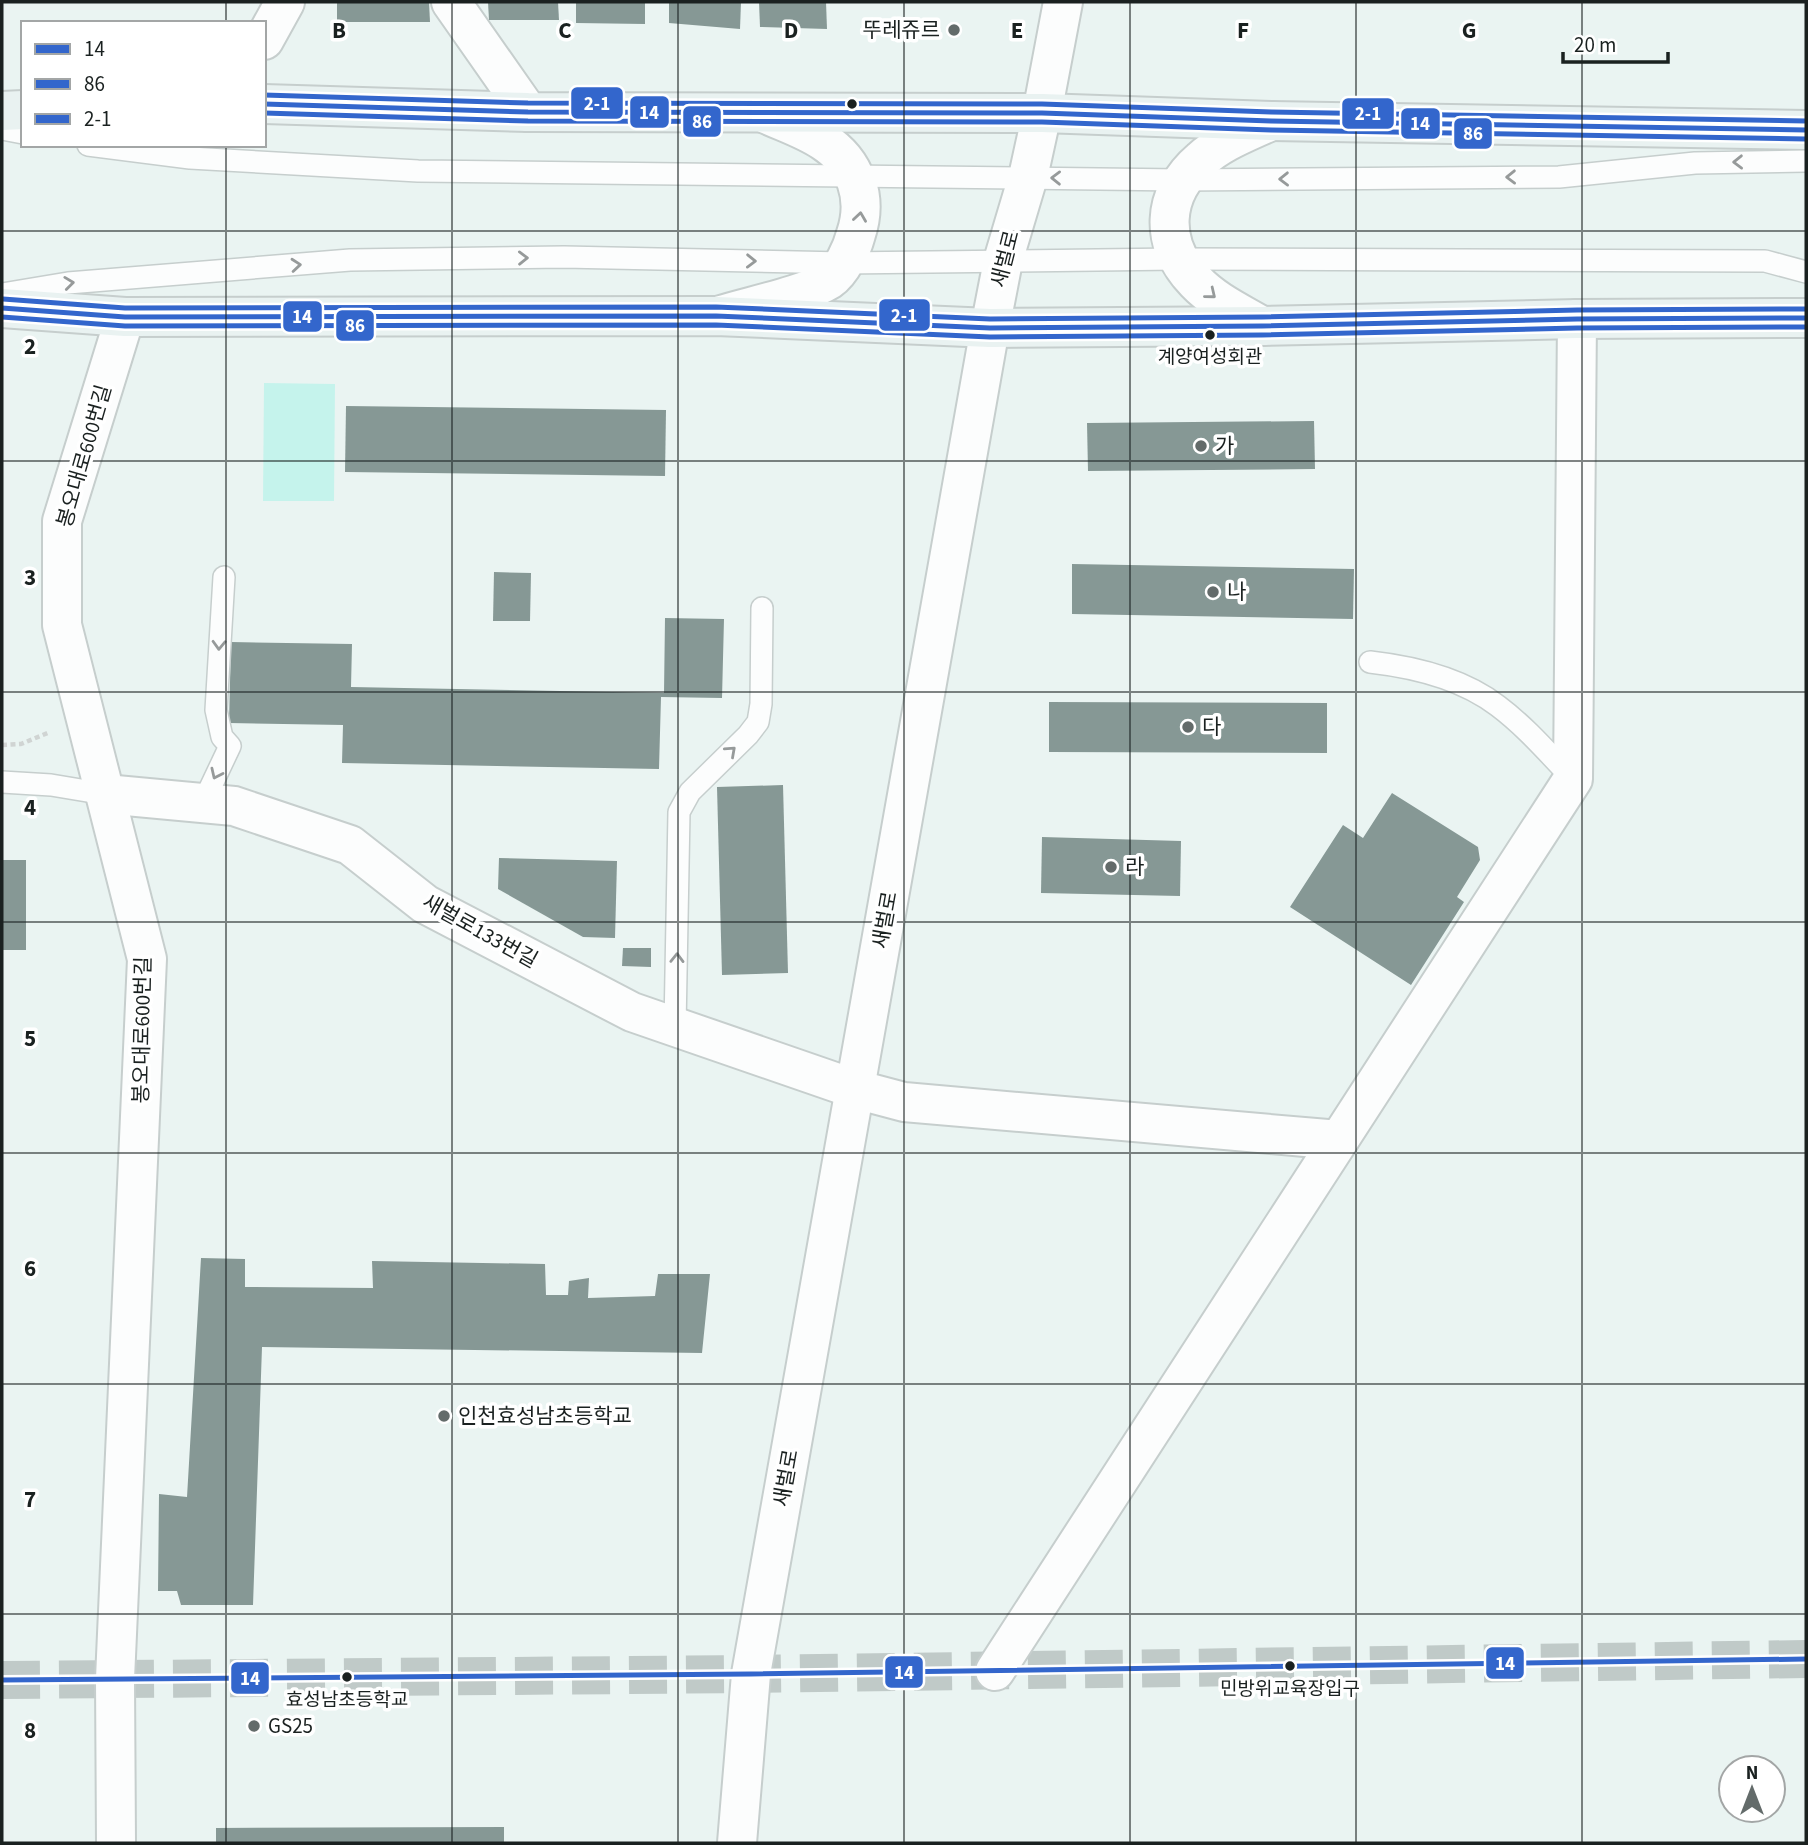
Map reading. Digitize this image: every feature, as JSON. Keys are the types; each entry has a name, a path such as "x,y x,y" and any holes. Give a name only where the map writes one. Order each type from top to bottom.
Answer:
{"main road":[{"path":"266,104 528,112 1042,113 1271,121 1806,130"},
{"path":"2,111 21,110"},
{"path":"2,308 125,317 716,316 990,327 1806,318"}],"street":[{"path":"266,36 285,2"},
{"path":"451,2 528,112"},
{"name":"새벌로","path":"737,1843 751,1674 990,327 1003,261 1042,113 1063,2"},
{"path":"716,316 801,291 830,279 844,262 861,219 862,195 842,158 823,141 764,113"},
{"path":"1262,326 1220,302 1196,282 1178,259 1170,234 1170,204 1182,180 1201,159 1271,121"},
{"name":"봉오대로600번길","path":"117,1843 115,1679 147,959 62,625 62,521 125,317"},
{"path":"995,1671 1573,779 1577,319"},
{"name":"새벌로133번길","path":"105,794 234,806 349,845 425,904 632,1012 855,1089 904,1102 1339,1140"}],"lane":[{"path":"2,129 21,133"},
{"path":"104,147 190,158 418,171 1182,180 1559,177 1695,163 1806,161"},
{"path":"2,294 68,283 350,260 564,257 844,262 1178,259 1765,261 1806,272"},
{"path":"203,803 230,746 222,737 216,710 224,577"},
{"path":"675,1027 679,812 690,792 758,722 761,704 762,608"},
{"path":"1370,662 1405,666 1461,685 1497,705 1530,734 1573,779"},
{"path":"2,782 51,785 105,794"}],"path":[{"path":"2,745 22,744 50,732"}],"shaded area":[{"path":"264,383 335,384 334,501 263,501"}],"building":[{"path":"337,2 429,2 430,22 337,22"},
{"path":"488,2 558,2 559,20 489,20"},
{"path":"576,2 645,2 645,24 576,23"},
{"path":"669,2 741,2 740,29 669,23"},
{"path":"759,2 826,2 827,29 760,27"},
{"path":"346,406 666,410 665,476 345,472"},
{"name":"가","path":"1314,421 1315,469 1088,471 1087,423"},
{"name":"나","path":"1072,564 1354,569 1353,619 1072,614"},
{"path":"494,572 531,573 530,621 493,621"},
{"path":"665,618 724,619 722,698 661,697 659,769 342,763 343,725 229,723 231,642 352,644 351,687 664,693"},
{"name":"다","path":"1049,702 1327,703 1327,753 1049,752"},
{"path":"783,785 788,973 722,975 717,787"},
{"path":"1392,793 1478,847 1480,860 1457,897 1464,902 1411,985 1290,907 1343,825 1363,838"},
{"name":"라","path":"1042,837 1181,841 1180,896 1041,893"},
{"path":"499,858 617,861 615,938 583,937 498,889"},
{"path":"2,860 26,860 26,950 2,950"},
{"path":"623,948 651,948 651,967 622,966"},
{"path":"201,1258 245,1259 245,1287 373,1288 372,1261 545,1264 546,1295 568,1295 569,1281 589,1278 588,1298 655,1296 658,1274 710,1274 702,1353 262,1347 253,1605 181,1605 177,1591 158,1591 159,1494 187,1497"},
{"path":"504,1827 504,1843 216,1843 216,1828"}],"tunnel":[{"path":"2,1680 751,1674 1806,1659"}],"transit line":[{"name":"2-1","path":"266,95 528,103 1042,104 1271,112 1806,121"},
{"name":"14","path":"266,104 528,112 1042,113 1271,121 1806,130"},
{"name":"86","path":"266,113 528,121 1042,122 1271,130 1806,139"},
{"name":"2-1","path":"3,299 125,308 716,307 990,319 1806,309"},
{"name":"14","path":"2,308 125,317 716,316 990,328 1806,318"},
{"name":"86","path":"2,317 125,326 716,325 990,337 1806,327"},
{"name":"14","path":"2,1680 751,1674 1806,1659"}],"place":[{"name":"뚜레쥬르","path":"954,30"},
{"name":"계양여성회관","path":"1210,335"},
{"name":"가","path":"1201,446"},
{"name":"나","path":"1213,592"},
{"name":"다","path":"1188,727"},
{"name":"라","path":"1111,867"},
{"name":"인천효성남초등학교","path":"444,1416"},
{"name":"민방위교육장입구","path":"1290,1666"},
{"name":"효성남초등학교","path":"347,1677"},
{"name":"GS25","path":"254,1726"}]}
